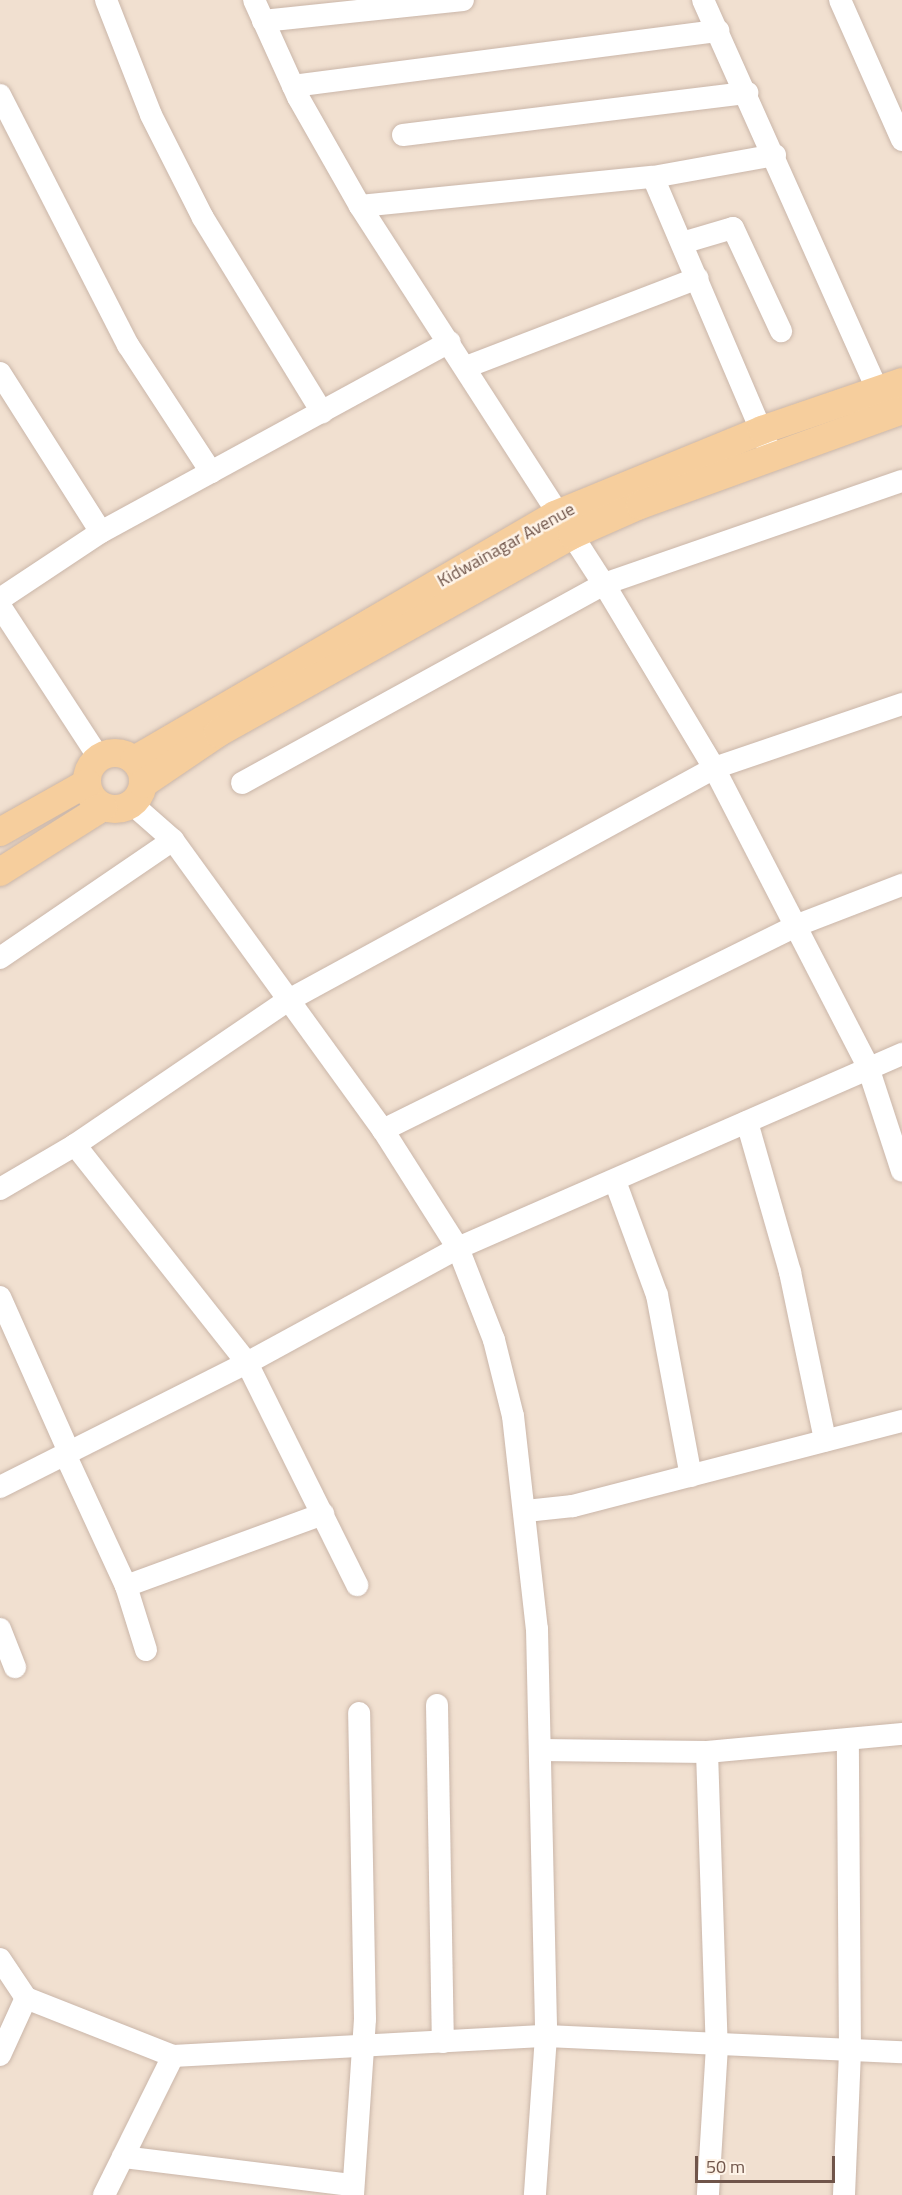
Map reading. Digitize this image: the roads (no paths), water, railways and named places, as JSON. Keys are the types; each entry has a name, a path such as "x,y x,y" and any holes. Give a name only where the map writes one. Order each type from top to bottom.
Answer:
{"main road":[{"name":"Kidwainagar Avenue","path":"136,782 564,525 767,443 892,399"},
{"path":"120,753 136,782 118,809 104,807 92,797 87,783 90,769 99,758 120,753"},
{"path":"0,832 87,783"},
{"path":"0,872 104,807"}],"street":[{"path":"106,0 151,115 203,218 322,412"},
{"path":"254,0 293,86 360,206 450,342 564,525 604,584 714,768 868,1067 902,1171"},
{"path":"263,21 463,0"},
{"path":"703,0 892,399"},
{"path":"840,0 902,140"},
{"path":"293,86 718,31"},
{"path":"403,135 747,93"},
{"path":"0,95 128,345 211,472"},
{"path":"360,206 653,177 776,155"},
{"path":"653,177 767,443"},
{"path":"682,243 733,228 781,331"},
{"path":"466,367 698,278"},
{"path":"0,598 101,532 450,342"},
{"path":"0,373 101,532"},
{"path":"242,783 604,584 902,481"},
{"path":"0,606 99,758"},
{"path":"0,1189 75,1145 287,1002 714,768 902,704"},
{"path":"136,782 173,840 287,1002 383,1130 458,1248 494,1340 513,1416 526,1511 537,1629 546,2036 535,2195"},
{"path":"0,958 173,840"},
{"path":"383,1130 795,926 902,885"},
{"path":"0,1487 247,1363 458,1248 902,1054"},
{"path":"747,1122 790,1272 825,1440"},
{"path":"75,1145 247,1363 357,1585"},
{"path":"615,1181 657,1295 691,1476"},
{"path":"0,1297 126,1586 146,1650"},
{"path":"526,1511 573,1506 902,1421"},
{"path":"126,1586 323,1514"},
{"path":"0,1629 15,1667"},
{"path":"437,1705 443,2042"},
{"path":"123,2157 353,2190 362,2046 359,1713"},
{"path":"540,1750 707,1752 848,1742 902,1734"},
{"path":"844,2195 850,2052 848,1742"},
{"path":"707,1752 717,2046 708,2195"},
{"path":"0,1959 26,1998 173,2056 546,2036 850,2052 902,2052"},
{"path":"0,2055 26,1998"},
{"path":"104,2195 173,2056"}]}
